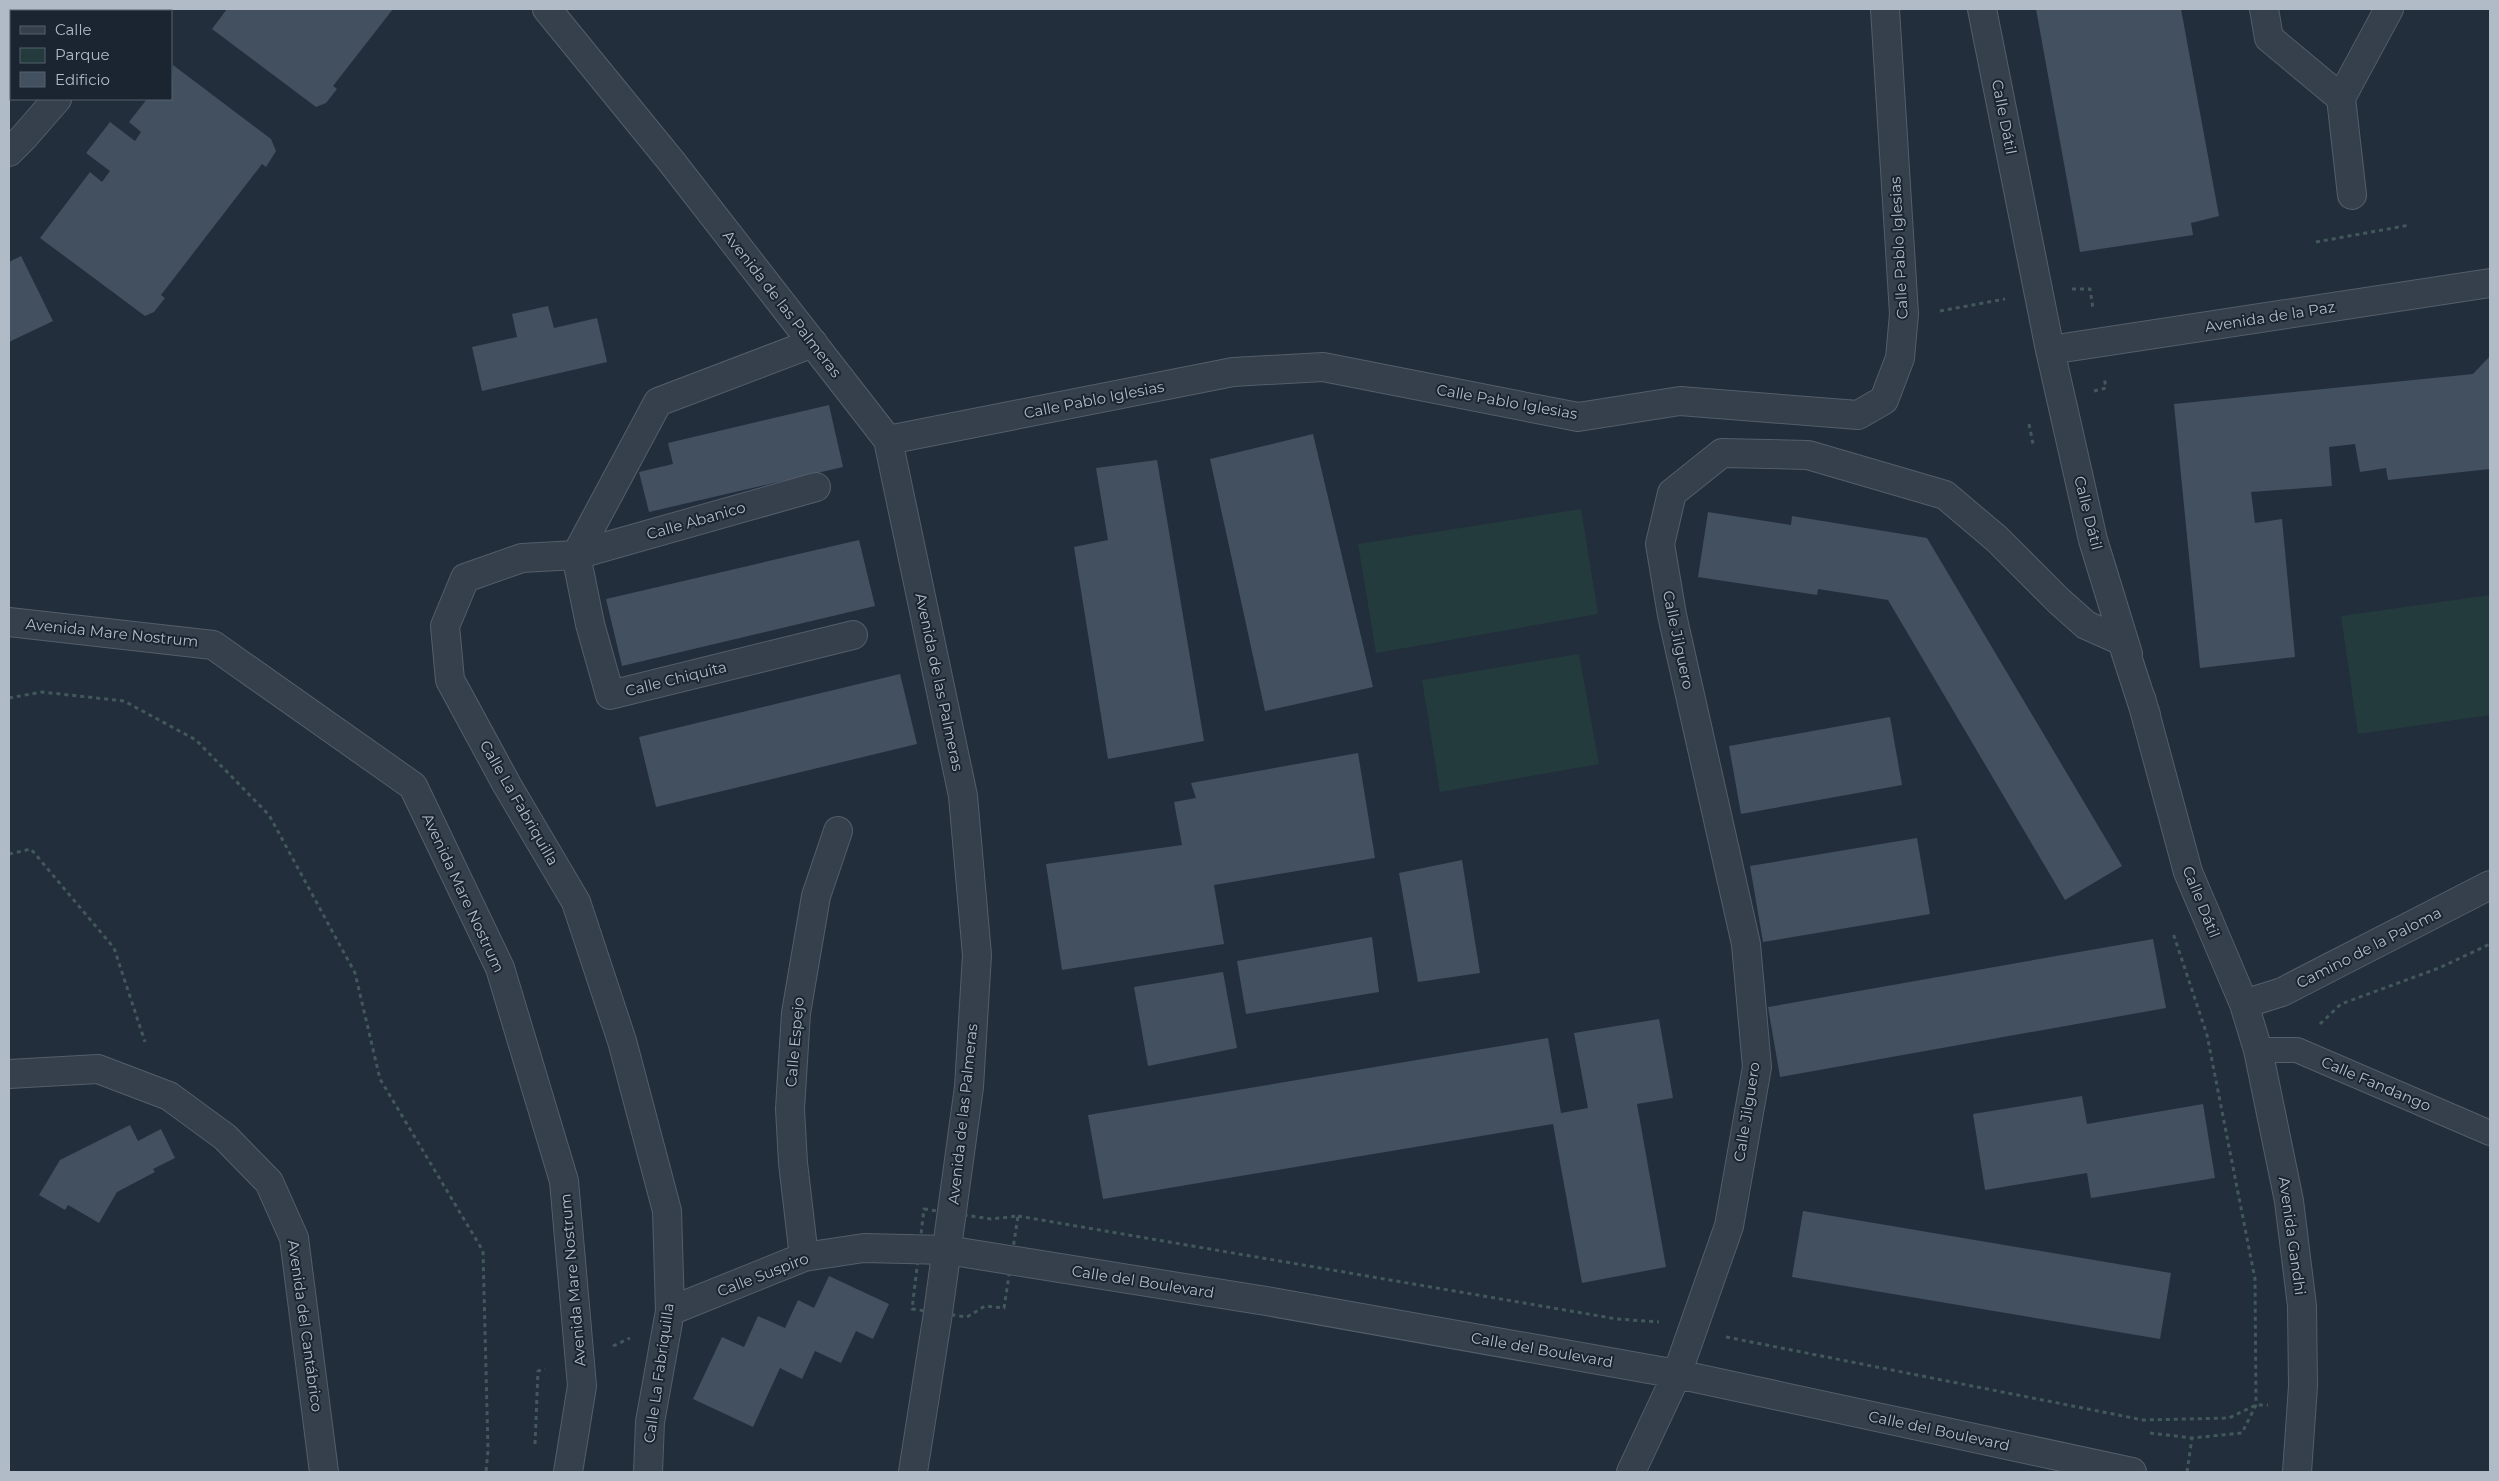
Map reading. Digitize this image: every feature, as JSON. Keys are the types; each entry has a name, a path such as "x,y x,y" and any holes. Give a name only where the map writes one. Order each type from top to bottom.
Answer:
{"street":[{"name":"Avenida de las Palmeras","path":"548,9 671,160 888,440 963,796 977,955 969,1087 947,1250 913,1472"},
{"name":"Calle Pablo Iglesias","path":"888,440 1233,372 1323,367 1578,417 1680,401 1858,415 1884,400 1900,358 1904,314 1885,9"},
{"name":"Calle Dátil","path":"1982,9 2050,350 2093,540 2146,715 2188,872 2244,1004"},
{"path":"2264,9 2270,38 2341,98"},
{"path":"2352,195 2341,98 2389,9"},
{"path":"9,152 24,138 56,100"},
{"name":"Avenida de la Paz","path":"2050,350 2490,283"},
{"path":"576,555 658,402 813,343"},
{"name":"Calle Jilguero","path":"1631,1472 1678,1374 1728,1226 1757,1067 1746,944 1672,615 1660,544 1672,493 1722,453 1808,455 1945,495 1997,538 2059,601 2086,625 2122,641 2146,715"},
{"name":"Calle Abanico","path":"576,555 816,487"},
{"name":"Calle Chiquita","path":"576,555 590,624 610,695 852,635"},
{"name":"Calle La Fabriquilla","path":"576,555 522,558 465,578 445,626 450,680 507,785 576,902 622,1041 668,1211 670,1311 650,1422 648,1472"},
{"name":"Avenida Mare Nostrum","path":"9,622 213,645 413,786 500,968 564,1181 582,1386 568,1472"},
{"name":"Calle Espejo","path":"804,1257 793,1163 790,1109 796,1013 816,896 838,831"},
{"name":"Camino de la Paloma","path":"2244,1004 2282,992 2490,885"},
{"name":"Avenida Gandhi","path":"2244,1004 2258,1050 2292,1220 2302,1306 2302,1406 2297,1472"},
{"name":"Avenida del Cantábrico","path":"9,1074 98,1070 169,1096 226,1137 269,1182 294,1238 324,1472"},
{"name":"Calle Suspiro","path":"670,1311 804,1257 864,1248 947,1250"},
{"name":"Calle del Boulevard","path":"947,1250 1272,1302 1678,1374 2132,1472"}],"lane":[{"name":"Calle Fandango","path":"2258,1050 2297,1050 2490,1133"}],"path":[{"path":"2316,242 2410,225"},
{"path":"1931,313 2003,299"},
{"path":"9,698 42,692 124,701 196,740 269,815 355,973 380,1079 483,1251 488,1450 486,1472"},
{"path":"9,854 31,848 114,948 145,1042"},
{"path":"2150,1433 2192,1438 2242,1433 2256,1405 2255,1279 2207,1035 2170,924"},
{"path":"2307,1054 2318,1025 2341,1004 2439,968 2490,944"},
{"path":"1018,1216 1617,1319 1651,1320 1692,1331 2143,1420 2228,1418 2256,1405 2302,1406"},
{"path":"2187,1472 2192,1438"}],"green space":[{"path":"1581,509 1598,614 1376,653 1358,544"},
{"path":"2490,595 2490,715 2358,734 2341,616"},
{"path":"1579,654 1599,764 1440,792 1422,680"}],"building":[{"path":"9,9 52,10 10,10 9,66"},
{"path":"227,9 393,9 333,86 337,89 326,103 316,107 212,29"},
{"path":"2036,9 2181,9 2219,216 2191,223 2193,235 2080,252"},
{"path":"173,65 271,139 276,151 266,167 262,164 161,295 165,298 154,312 145,316 40,238 90,172 102,182 110,171 86,153 110,122 135,141 141,132 129,122 146,100 172,100"},
{"path":"21,256 53,321 9,342 9,262"},
{"path":"548,306 554,328 597,318 607,362 482,391 472,347 517,337 512,314"},
{"path":"2490,356 2490,469 2388,480 2386,468 2360,472 2355,444 2329,447 2332,486 2251,492 2255,523 2282,519 2295,657 2200,668 2174,404 2473,374"},
{"path":"829,405 843,467 649,512 639,472 673,464 668,443"},
{"path":"1313,434 1373,687 1265,711 1210,459"},
{"path":"1157,460 1204,741 1108,759 1074,547 1108,540 1096,468"},
{"path":"1708,512 1791,525 1792,516 1927,538 2122,866 2065,900 1888,600 1818,589 1817,595 1698,577"},
{"path":"859,540 875,606 622,666 606,599"},
{"path":"900,674 917,744 656,807 639,737"},
{"path":"1890,717 1902,785 1741,814 1729,746"},
{"path":"1358,753 1375,858 1214,885 1224,944 1062,970 1046,864 1182,845 1174,802 1196,798 1191,783"},
{"path":"1917,838 1930,914 1763,942 1750,866"},
{"path":"1462,860 1480,973 1418,982 1399,873"},
{"path":"1372,937 1379,992 1246,1014 1237,961"},
{"path":"2153,939 2166,1008 1780,1077 1768,1007"},
{"path":"1223,972 1237,1048 1148,1066 1134,987"},
{"path":"1659,1019 1673,1098 1637,1104 1666,1267 1582,1283 1553,1124 1103,1199 1088,1115 1548,1038 1561,1113 1588,1108 1574,1033"},
{"path":"2082,1096 2087,1124 2203,1104 2215,1178 2091,1198 2087,1173 1985,1190 1973,1114"},
{"path":"130,1125 138,1141 161,1129 175,1158 153,1169 155,1172 117,1192 99,1223 68,1205 65,1210 39,1195 60,1160"},
{"path":"1803,1211 2171,1273 2160,1339 1792,1277"},
{"path":"829,1276 889,1304 873,1339 856,1331 841,1363 815,1351 802,1379 780,1368 753,1427 693,1399 722,1337 744,1347 758,1316 785,1328 798,1300 814,1308"}]}
